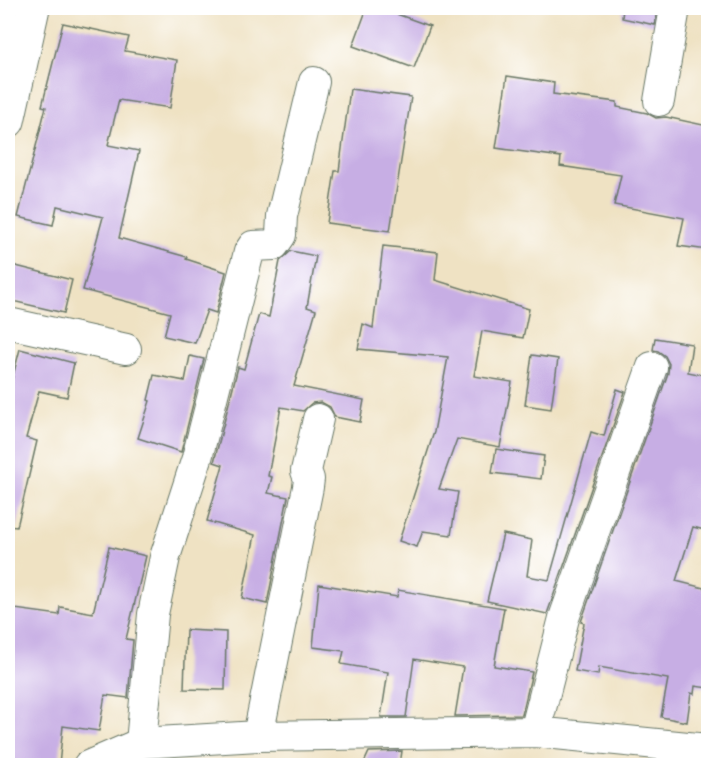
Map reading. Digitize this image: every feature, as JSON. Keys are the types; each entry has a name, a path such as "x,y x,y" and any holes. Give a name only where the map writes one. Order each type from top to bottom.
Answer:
{"street":[{"path":"8,121 33,8"},
{"path":"658,100 675,8"},
{"path":"141,743 153,614 165,557 197,458 249,252 253,246 274,245 281,235 282,216 314,82"},
{"path":"8,323 126,349"},
{"path":"535,732 564,618 652,367"},
{"path":"258,736 308,487 306,471 318,419"},
{"path":"88,765 141,743 258,736 535,732 708,749"}],"building":[{"path":"367,8 380,8 430,26 414,68 353,46"},
{"path":"623,8 658,8 655,25 622,18"},
{"path":"63,23 129,37 125,51 177,60 170,108 119,100 108,145 139,151 119,238 187,257 186,259 226,272 216,313 207,310 195,343 164,336 170,313 83,290 103,217 57,206 53,225 18,217 46,107 42,106"},
{"path":"507,76 554,83 553,94 617,102 617,107 647,113 656,118 666,117 708,126 708,250 678,246 684,218 614,205 621,175 560,166 561,157 496,148"},
{"path":"350,89 411,97 390,231 327,223 335,171 339,171"},
{"path":"383,246 438,252 435,280 529,309 523,338 482,331 474,376 512,382 500,447 457,439 439,489 458,492 451,535 423,531 417,547 399,541 434,432 448,357 358,349 363,324 373,328"},
{"path":"291,251 316,256 307,307 316,310 294,386 364,400 360,422 335,417 330,407 321,402 312,403 303,411 281,407 268,476 272,477 268,493 288,497 267,604 242,598 255,535 207,521 223,465 214,462 238,367 244,369 259,314 269,317 280,261"},
{"path":"8,264 72,280 64,313 8,300"},
{"path":"655,338 692,344 688,372 708,376 708,531 693,527 676,581 708,589 708,688 695,686 694,694 691,693 687,722 661,717 668,679 599,667 598,675 575,671 584,623 581,622 668,373 669,364 665,356 653,350"},
{"path":"20,349 74,363 67,397 39,391 26,438 37,441 17,527 8,526 8,395"},
{"path":"532,355 558,359 551,409 525,405"},
{"path":"190,356 204,359 181,452 138,438 150,401 148,400 154,375 185,381"},
{"path":"617,389 625,392 547,614 487,601 503,534 532,540 527,576 549,580 591,432 604,436"},
{"path":"496,449 544,456 541,479 492,473"},
{"path":"109,547 146,556 126,639 133,640 128,698 105,695 99,731 63,726 59,765 8,765 8,608 59,615 60,607 93,613"},
{"path":"319,584 397,597 398,590 504,608 494,666 532,672 522,715 455,716 463,667 414,659 406,717 381,717 388,672 341,664 344,651 313,647"},
{"path":"186,630 226,632 225,690 184,689"},
{"path":"402,751 400,765 363,765 369,752"}]}
